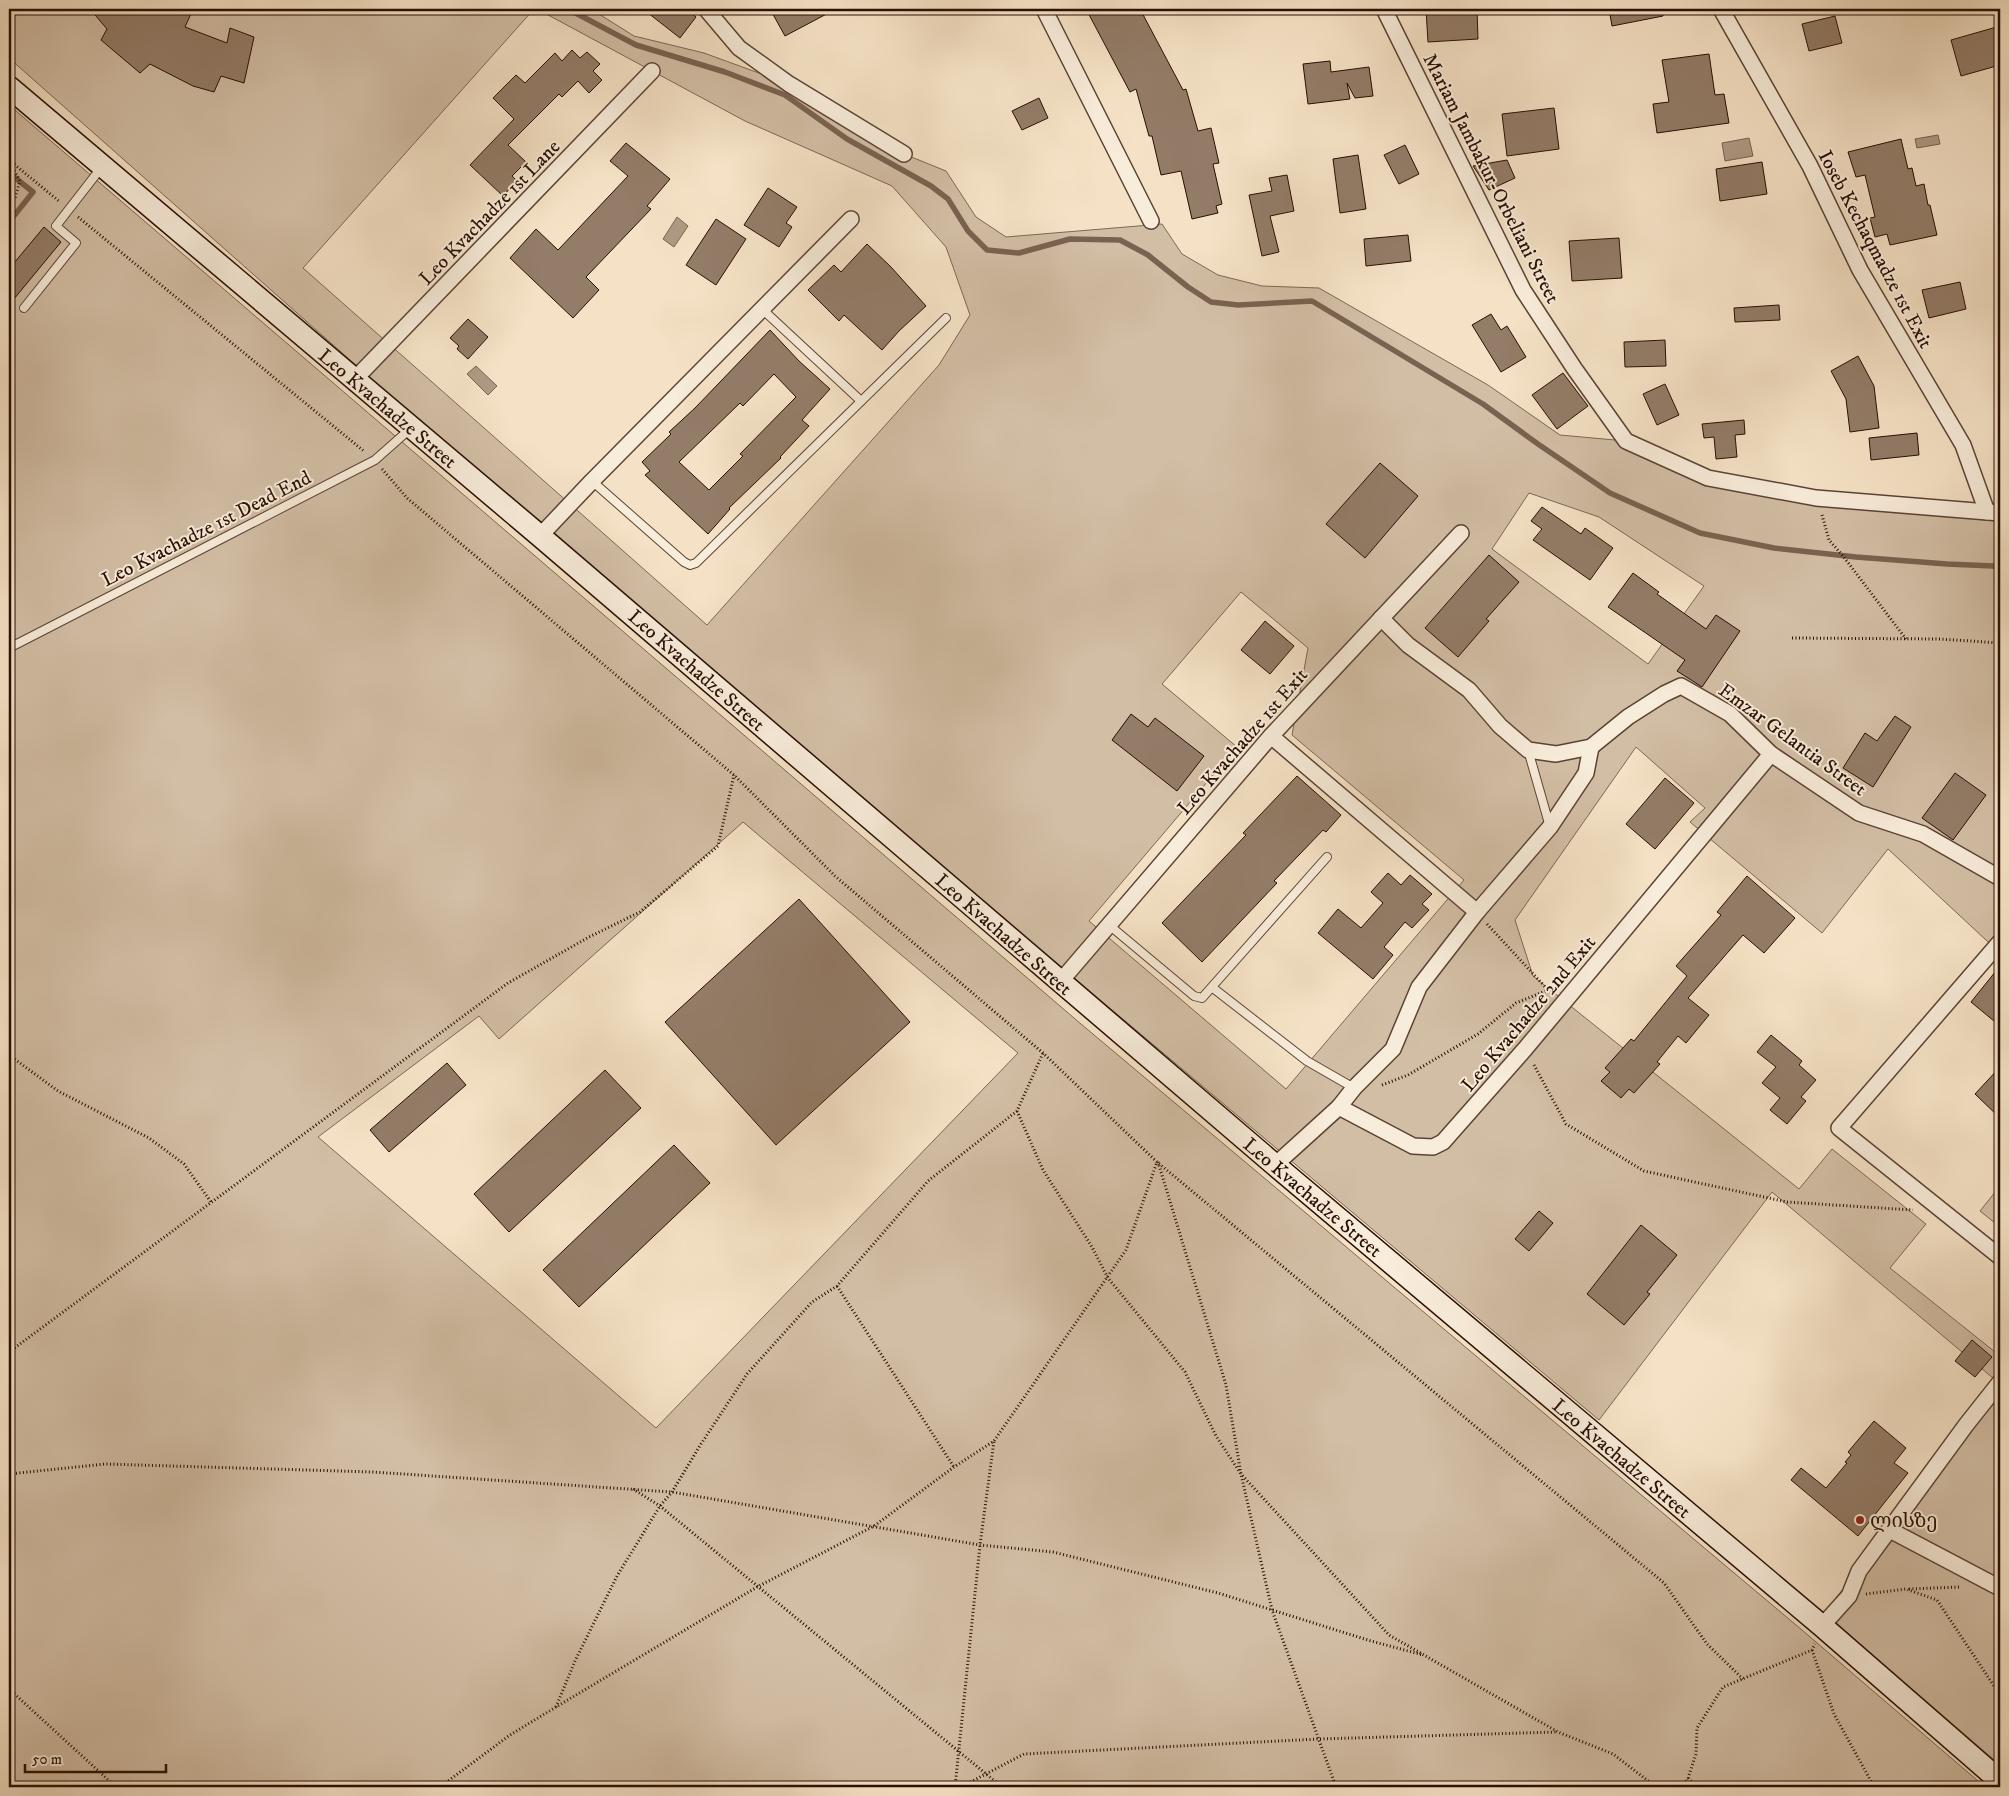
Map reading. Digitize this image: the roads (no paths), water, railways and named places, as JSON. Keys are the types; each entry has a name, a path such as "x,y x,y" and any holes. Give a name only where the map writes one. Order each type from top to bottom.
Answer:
{"main road":[{"name":"Leo Kvachadze Street","path":"9,87 540,536 1275,1165 1822,1626 2000,1781"}],"street":[{"path":"706,9 738,48 789,84 904,154"},
{"path":"1044,9 1151,221"},
{"name":"Mariam Jambakur-Orbeliani Street","path":"1384,9 1523,290 1574,368 1626,441 1708,478 1816,498 1994,512"},
{"name":"Ioseb Kechaqmadze 1st Exit","path":"1721,9 1810,166 1860,270 1963,445 1994,512"},
{"name":"Leo Kvachadze 1st Lane","path":"354,380 652,71"},
{"path":"540,536 592,481 851,220"},
{"name":"Leo Kvachadze 1st Exit","path":"1060,982 1271,736 1461,533"},
{"path":"1381,618 1408,644 1469,690 1500,726 1528,750"},
{"name":"Emzar Gelantia Street","path":"1528,750 1556,754 1590,747 1628,717 1664,694 1681,686 1730,714 1771,754 1859,813 1924,834 2000,878"},
{"path":"1271,736 1477,912"},
{"path":"1275,1165 1339,1107 1354,1088 1393,1049 1419,987 1477,912 1550,827 1586,773 1590,747"},
{"name":"Leo Kvachadze 2nd Exit","path":"1339,1107 1413,1146 1433,1148 1443,1142 1525,1049 1771,754"},
{"path":"2000,942 1838,1128 2000,1257"},
{"path":"1822,1626 1849,1596 1859,1571 1966,1425 2000,1382"},
{"path":"1890,1530 2000,1588"}],"lane":[{"path":"24,308 76,243 56,226 102,166"},
{"path":"762,309 861,401"},
{"path":"592,481 684,562 690,565 696,563 946,318"},
{"name":"Leo Kvachadze 1st Dead End","path":"9,648 374,460 411,428"},
{"path":"1528,750 1550,827"},
{"path":"1109,926 1194,996 1202,998 1213,988 1327,857"},
{"path":"1213,988 1307,1061 1354,1088"}],"waterway":[{"path":"568,9 636,45 725,72 785,95 847,139 931,186 948,199 968,231 987,250 1019,253 1070,239 1120,240 1148,255 1188,287 1211,302 1238,305 1312,301 1483,404 1610,493 1700,533 1774,548 1856,557 2000,568"},
{"path":"9,173 33,192 9,222"}],"place":[{"name":"ლისზე","path":"1860,1520"}]}
